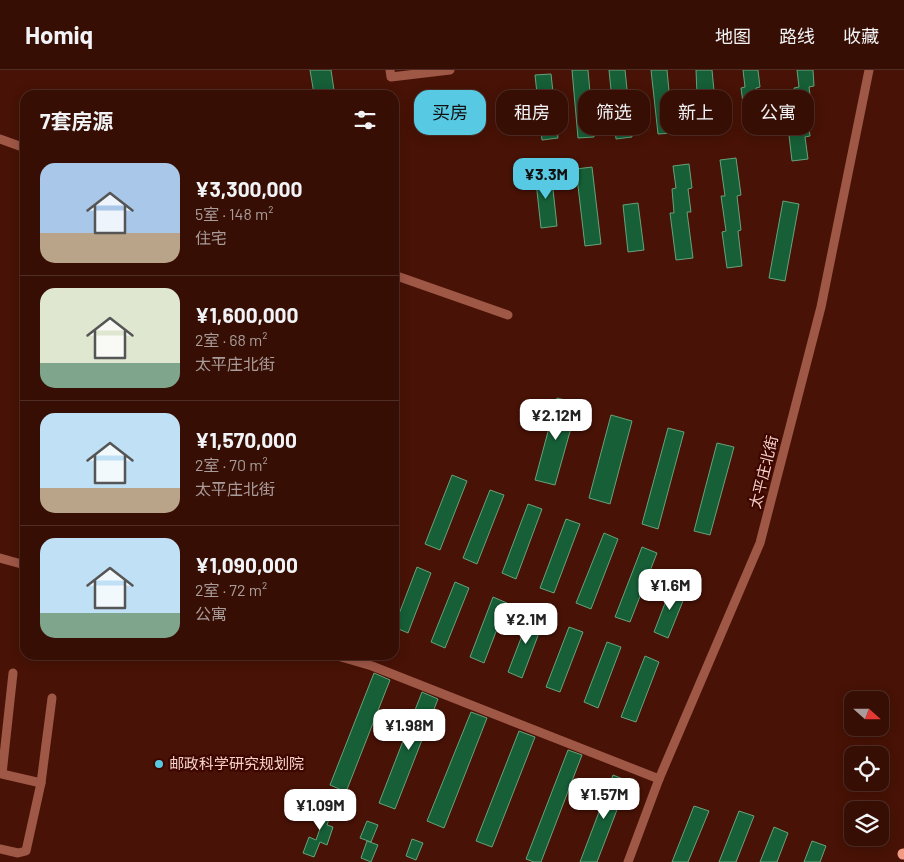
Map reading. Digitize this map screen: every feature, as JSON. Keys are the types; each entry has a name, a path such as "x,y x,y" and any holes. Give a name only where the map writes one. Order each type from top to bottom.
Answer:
{"street":[{"path":"390,70 391,76 450,70"},
{"name":"太平庄北街","path":"628,862 658,778 760,543 821,306 869,70"},
{"path":"0,139 20,146"},
{"path":"399,277 508,315"},
{"path":"0,558 20,564"},
{"path":"351,660 372,666 658,778"},
{"path":"13,673 2,749 2,774 41,784"},
{"path":"0,848 18,853 26,851 41,784 52,698"}],"building":[{"path":"310,70 331,70 334,90 313,90"},
{"path":"572,70 588,70 590,90 578,90 578,135 594,135 594,137 578,138"},
{"path":"609,70 625,70 627,90 611,90"},
{"path":"651,70 667,70 669,90 660,90 660,134 658,134"},
{"path":"696,70 712,70 714,90 697,90"},
{"path":"743,70 758,70 760,87 756,88 756,90 742,90 742,95 741,88 745,87"},
{"path":"797,70 813,70 814,86 809,87 809,90 794,90 794,88 799,87"},
{"path":"551,74 553,90 537,90 535,75"},
{"path":"541,135 558,135 558,138 542,140"},
{"path":"616,135 632,135 632,137 616,139"},
{"path":"789,135 810,135 805,137 808,159 792,161"},
{"path":"736,158 741,195 737,196 741,230 738,231 742,266 727,268 722,232 726,231 721,196 725,196 720,160"},
{"path":"689,164 692,188 688,189 691,212 687,212 693,258 676,260 670,213 674,213 672,189 676,188 673,166"},
{"path":"592,167 601,244 585,246 576,169"},
{"path":"551,171 557,226 541,228 535,173"},
{"path":"783,201 799,204 785,281 769,278"},
{"path":"638,203 644,250 628,252 623,205"},
{"path":"557,398 578,403 555,485 535,480"},
{"path":"611,415 632,421 610,504 589,498"},
{"path":"668,428 684,432 658,529 642,524"},
{"path":"717,443 734,447 710,535 694,531"},
{"path":"452,475 467,481 440,550 425,544"},
{"path":"490,490 504,495 477,564 463,558"},
{"path":"528,504 542,509 516,579 502,573"},
{"path":"566,519 580,524 554,593 540,588"},
{"path":"604,533 618,539 591,609 576,603"},
{"path":"642,547 657,553 630,622 615,617"},
{"path":"417,567 431,573 408,633 399,629 399,614"},
{"path":"455,582 469,588 445,648 431,642"},
{"path":"672,585 687,591 668,638 654,632"},
{"path":"493,597 507,603 484,663 470,657"},
{"path":"531,612 545,617 522,678 508,672"},
{"path":"569,627 583,632 560,692 546,687"},
{"path":"607,642 621,647 598,708 584,702"},
{"path":"645,656 659,662 636,722 621,717"},
{"path":"374,673 390,680 346,792 330,785"},
{"path":"422,692 438,699 395,809 379,803"},
{"path":"471,712 487,718 444,828 427,821"},
{"path":"519,731 535,737 492,847 476,841"},
{"path":"568,750 582,755 541,862 534,862 526,859"},
{"path":"613,775 628,781 597,862 580,862"},
{"path":"322,804 333,808 327,825 333,827 327,845 320,842 314,857 303,853 309,837 316,840 322,823 315,820"},
{"path":"694,806 709,811 688,862 672,862"},
{"path":"739,811 754,816 736,862 719,862"},
{"path":"367,821 378,825 371,842 360,838"},
{"path":"774,827 788,833 777,862 760,862"},
{"path":"412,839 423,843 416,860 406,856"},
{"path":"367,841 378,845 371,862 361,858"},
{"path":"812,841 826,846 820,862 804,862"}],"place":[{"name":"邮政科学研究规划院","path":"159,764"}]}
